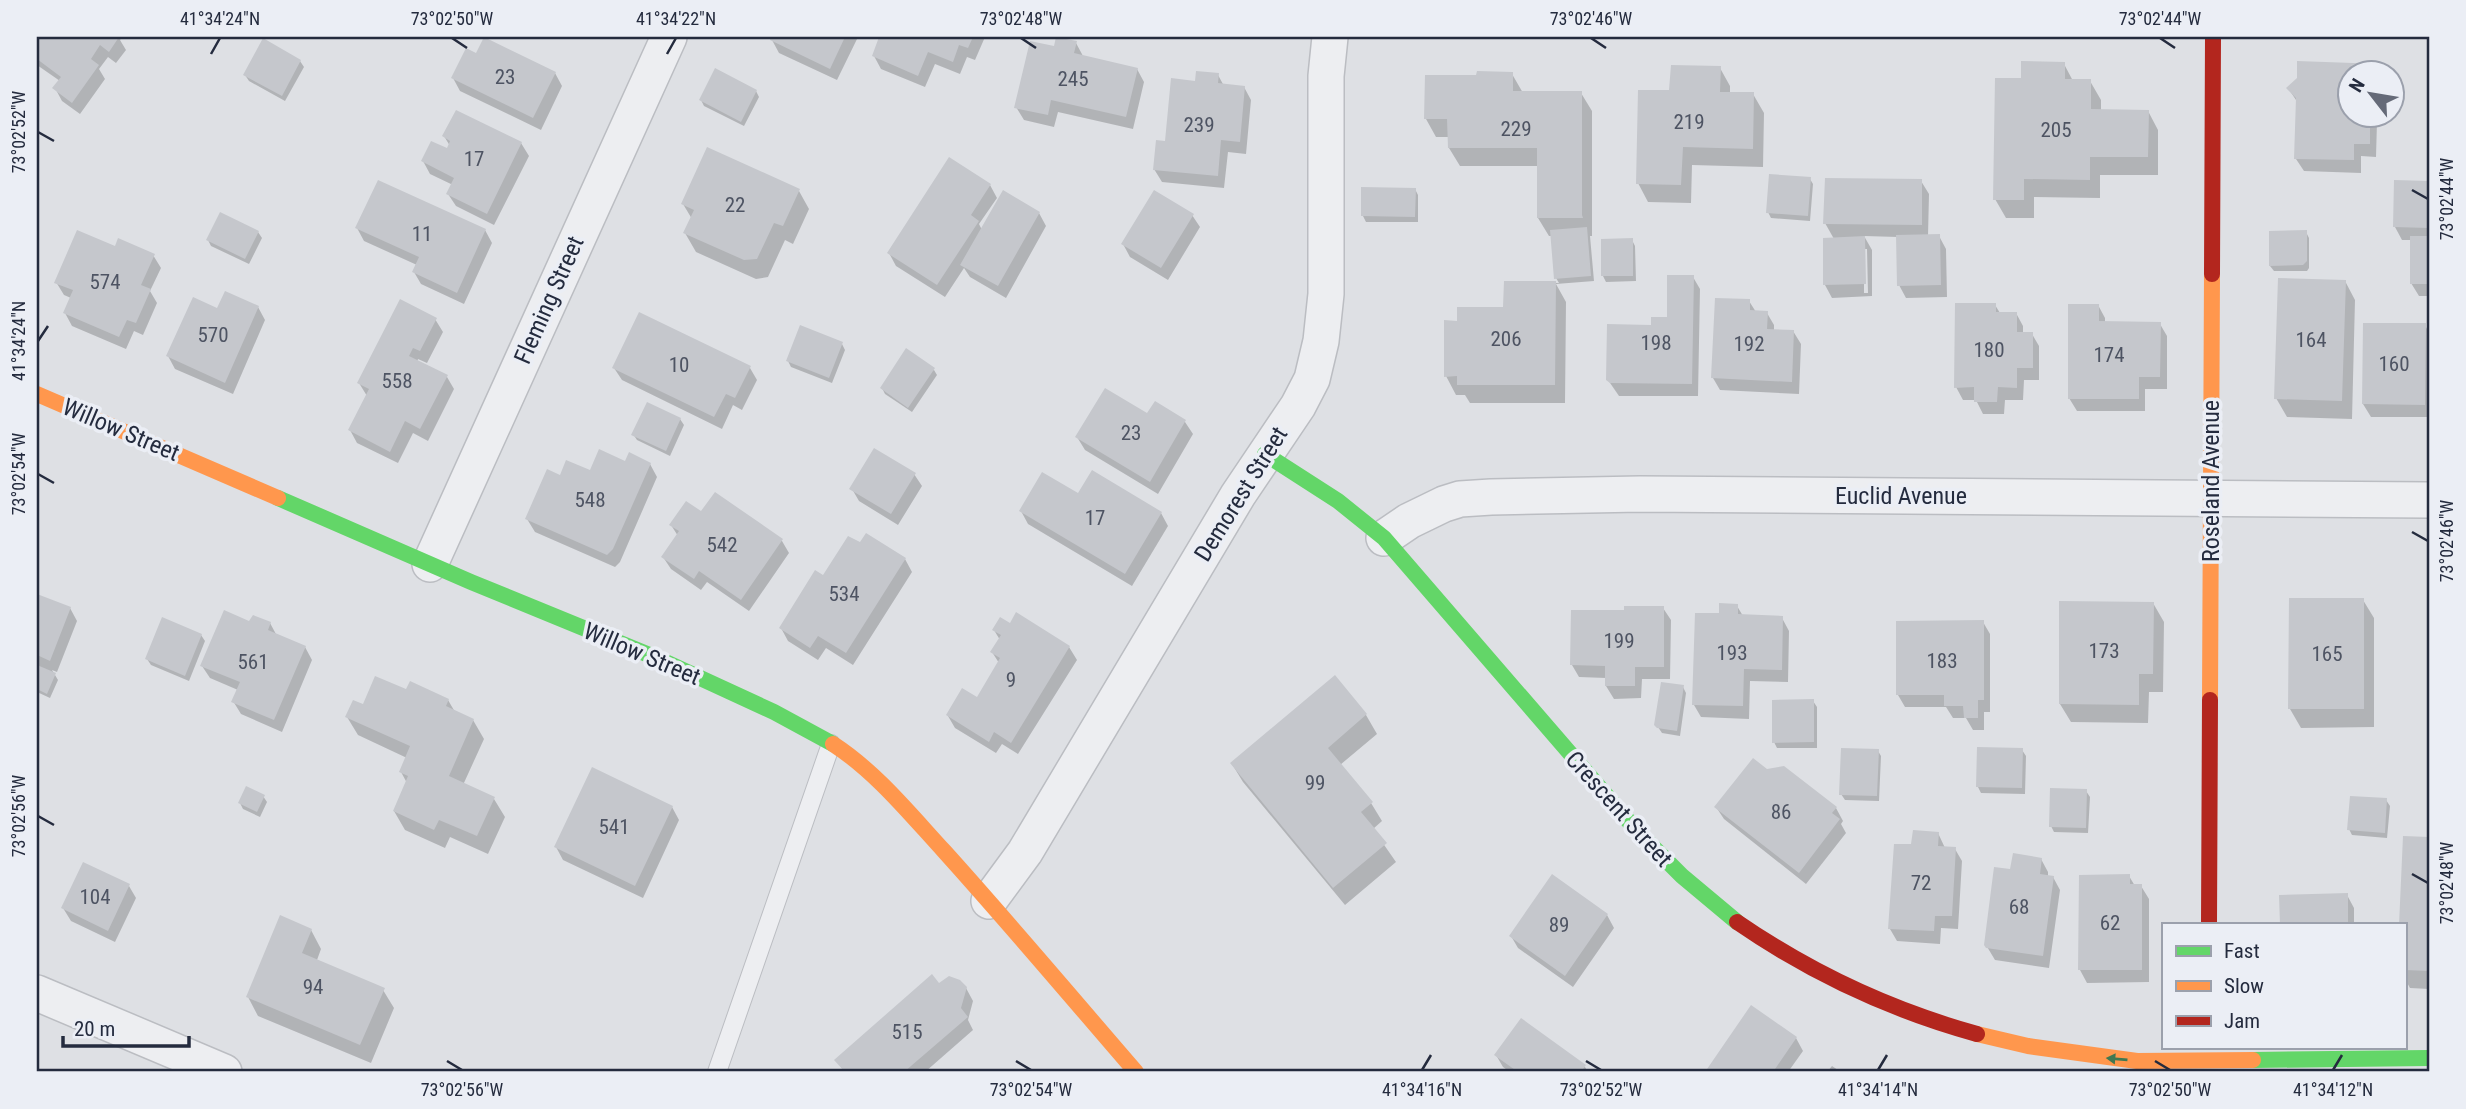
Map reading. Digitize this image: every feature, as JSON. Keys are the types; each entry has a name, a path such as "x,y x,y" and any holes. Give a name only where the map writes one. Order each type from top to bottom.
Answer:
{"street":[{"name":"Fleming Street","path":"430,564 669,37"},
{"name":"Demorest Street","path":"989,901 1025,852 1312,379 1321,341 1326,294 1326,76 1330,37"},
{"name":"Roseland Avenue","path":"2209,923 2213,37"},
{"name":"Willow Street","path":"37,394 430,564 659,659 774,712 848,754 876,778 989,901 1136,1072"},
{"name":"Crescent Street","path":"1265,454 1338,501 1384,538 1626,821 1677,872 1728,915 1790,957 1869,998 1932,1022 2050,1051 2137,1061 2429,1058"},
{"name":"Euclid Avenue","path":"1384,538 1409,521 1444,504 1460,499 1491,497 1654,494 2429,500"},
{"path":"37,993 224,1072"},
{"name":"Crescent Street","path":"2050,1051 2078,1072"}],"lane":[{"path":"717,1072 831,744"}],"building":[{"path":"37,37 119,37 109,52 100,45 91,59 99,65 72,103 52,88 61,77 37,59"},
{"path":"484,37 556,72 533,118 451,78 466,48 476,53"},
{"path":"771,37 845,37 830,69 770,40"},
{"path":"879,37 973,37 968,48 959,45 953,62 928,52 918,76 872,56"},
{"path":"1056,37 1077,41 1074,53 1138,68 1126,117 1051,100 1048,115 1014,108 1030,41 1054,46"},
{"path":"263,38 301,60 282,96 243,75"},
{"path":"2021,61 2065,62 2065,79 2091,79 2091,109 2149,110 2148,157 2090,157 2090,180 2024,179 2024,200 1993,200 1995,78 2021,78"},
{"path":"2297,61 2336,62 2336,130 2370,130 2370,144 2354,144 2354,160 2294,159 2296,98 2286,88 2297,78"},
{"path":"1671,65 1721,66 1720,92 1754,92 1753,149 1683,147 1681,185 1636,184 1638,90 1669,90"},
{"path":"715,68 757,90 741,122 699,100"},
{"path":"1196,71 1219,73 1218,83 1245,86 1240,142 1221,140 1218,176 1153,170 1156,140 1165,141 1171,78 1195,81"},
{"path":"1477,71 1513,72 1513,91 1582,91 1583,218 1537,218 1537,148 1448,148 1447,119 1424,119 1425,75 1476,75"},
{"path":"456,110 522,142 487,214 446,194 454,178 421,161 431,141 447,148 450,141 442,136"},
{"path":"707,147 800,189 783,226 774,223 757,259 744,260 683,233 694,210 681,204"},
{"path":"949,157 991,184 971,215 979,221 937,285 887,253"},
{"path":"1769,174 1811,177 1808,216 1766,213"},
{"path":"1825,178 1922,179 1922,225 1823,224"},
{"path":"378,180 486,229 457,293 412,272 419,257 355,228"},
{"path":"2394,180 2429,181 2429,228 2393,227"},
{"path":"1361,187 1416,188 1415,217 1361,216"},
{"path":"1003,190 1040,212 998,286 960,265"},
{"path":"1154,190 1194,214 1161,268 1121,244"},
{"path":"220,212 259,231 245,259 206,240"},
{"path":"1587,227 1591,276 1554,279 1550,230"},
{"path":"77,230 115,246 118,238 155,254 141,285 151,289 136,323 127,320 119,337 63,313 73,290 54,283"},
{"path":"2307,230 2307,261 2303,265 2269,266 2269,231"},
{"path":"1940,234 1941,285 1897,286 1896,235"},
{"path":"1865,236 1866,284 1823,285 1823,238"},
{"path":"2410,236 2429,236 2429,284 2410,284"},
{"path":"1633,238 1633,276 1601,276 1601,239"},
{"path":"1667,275 1694,275 1692,384 1610,383 1606,380 1607,324 1651,325 1651,317 1667,317"},
{"path":"2278,278 2346,280 2342,401 2274,399"},
{"path":"1504,281 1556,281 1555,385 1457,385 1457,376 1444,377 1444,320 1457,321 1457,307 1503,307"},
{"path":"225,291 259,306 225,383 166,356 193,297 217,308"},
{"path":"1715,298 1750,299 1750,310 1768,311 1767,329 1794,330 1792,382 1711,378"},
{"path":"400,299 437,318 420,351 413,348 409,356 448,375 420,429 405,421 390,452 348,430 369,389 357,383"},
{"path":"1955,303 1996,303 1996,312 2017,312 2017,332 2033,332 2033,368 2017,368 2017,388 1998,387 1997,402 1974,402 1974,387 1954,388"},
{"path":"2068,304 2099,304 2099,321 2161,322 2160,377 2139,377 2139,399 2068,399"},
{"path":"639,312 751,366 735,398 726,394 714,417 612,368"},
{"path":"2363,323 2426,323 2425,405 2362,404"},
{"path":"800,325 843,342 829,378 786,361"},
{"path":"906,348 935,368 908,408 880,388"},
{"path":"1105,388 1147,413 1155,401 1186,420 1150,482 1075,437"},
{"path":"647,402 681,418 666,451 631,435"},
{"path":"874,448 916,473 891,514 849,489"},
{"path":"599,449 625,461 629,452 651,463 613,549 607,555 525,519 547,469 560,475 566,460 590,470"},
{"path":"1092,470 1162,512 1125,574 1019,511 1042,472 1078,493"},
{"path":"715,492 783,539 741,600 699,571 694,579 661,557 679,531 669,525 686,501 701,511"},
{"path":"866,533 906,558 846,653 818,636 810,648 779,628 815,570 823,575 848,536 860,542"},
{"path":"37,594 71,607 50,661 37,655"},
{"path":"2289,598 2364,598 2364,709 2288,709"},
{"path":"2059,601 2154,602 2153,674 2139,674 2139,705 2059,704"},
{"path":"1719,603 1738,604 1738,614 1783,616 1782,670 1744,669 1743,706 1692,705 1695,613 1719,613"},
{"path":"1624,606 1664,606 1664,667 1635,667 1635,686 1605,686 1605,666 1570,665 1571,610 1624,610"},
{"path":"224,610 249,621 253,615 271,622 268,630 306,646 274,720 231,702 240,682 200,666"},
{"path":"1016,612 1070,646 1011,743 994,732 989,742 946,715 962,688 977,697 1000,658 990,652 1001,635 992,630 1000,617 1010,623"},
{"path":"162,617 202,634 185,676 145,659"},
{"path":"1984,620 1984,700 1978,700 1978,718 1964,718 1963,706 1944,706 1944,695 1896,695 1896,621"},
{"path":"37,665 56,673 47,694 37,689"},
{"path":"1335,675 1367,714 1328,748 1373,802 1361,812 1387,843 1333,888 1230,763"},
{"path":"375,676 406,689 410,681 449,699 446,706 474,719 449,776 495,797 477,836 439,820 434,830 393,811 408,776 399,772 410,746 345,717 353,700 363,704"},
{"path":"1661,682 1684,685 1677,731 1657,728 1654,725"},
{"path":"1814,699 1814,742 1772,743 1772,700"},
{"path":"1977,747 2023,748 2022,788 1976,787"},
{"path":"1841,748 1879,749 1877,796 1839,795"},
{"path":"1753,758 1767,769 1784,766 1837,807 1832,813 1840,819 1799,873 1714,807"},
{"path":"592,767 673,806 635,886 554,847"},
{"path":"246,786 265,795 257,812 238,803"},
{"path":"2050,788 2087,789 2086,828 2049,827"},
{"path":"2350,796 2387,798 2385,833 2347,830"},
{"path":"1913,830 1939,832 1938,846 1956,847 1952,916 1935,916 1934,931 1888,929 1894,844 1911,844"},
{"path":"2403,836 2429,837 2429,971 2406,970 2406,923 2399,923"},
{"path":"2013,853 2042,858 2040,874 2054,876 2043,956 1986,948 1984,945 1994,867 2010,869"},
{"path":"83,862 130,884 108,931 61,908"},
{"path":"1552,874 1608,914 1565,976 1509,936"},
{"path":"2130,874 2130,884 2142,884 2142,970 2078,970 2079,875"},
{"path":"2348,893 2348,923 2280,923 2279,895"},
{"path":"280,915 312,929 302,953 385,988 360,1045 246,997"},
{"path":"932,974 939,983 949,976 960,980 967,987 961,1008 968,1017 904,1072 845,1072 834,1060"},
{"path":"1751,1005 1797,1037 1773,1072 1705,1072"},
{"path":"1521,1018 1586,1065 1581,1072 1518,1072 1494,1055"}],"traffic: fast":[{"path":"1265,454 1338,501 1384,538 1638,832 1682,876 1737,922"},
{"path":"278,498 471,582 659,659 774,712 833,744"},
{"path":"2253,1060 2429,1058"}],"traffic: slow":[{"path":"2210,700 2212,274"},
{"path":"37,394 278,498"},
{"path":"833,744 864,767 905,808 1136,1072"},
{"path":"1977,1034 2028,1046 2137,1061 2253,1060"}],"traffic: jam":[{"path":"2212,274 2213,37"},
{"path":"2209,923 2210,700"},
{"path":"1737,922 1793,958 1852,988 1913,1014 1977,1034"}]}
